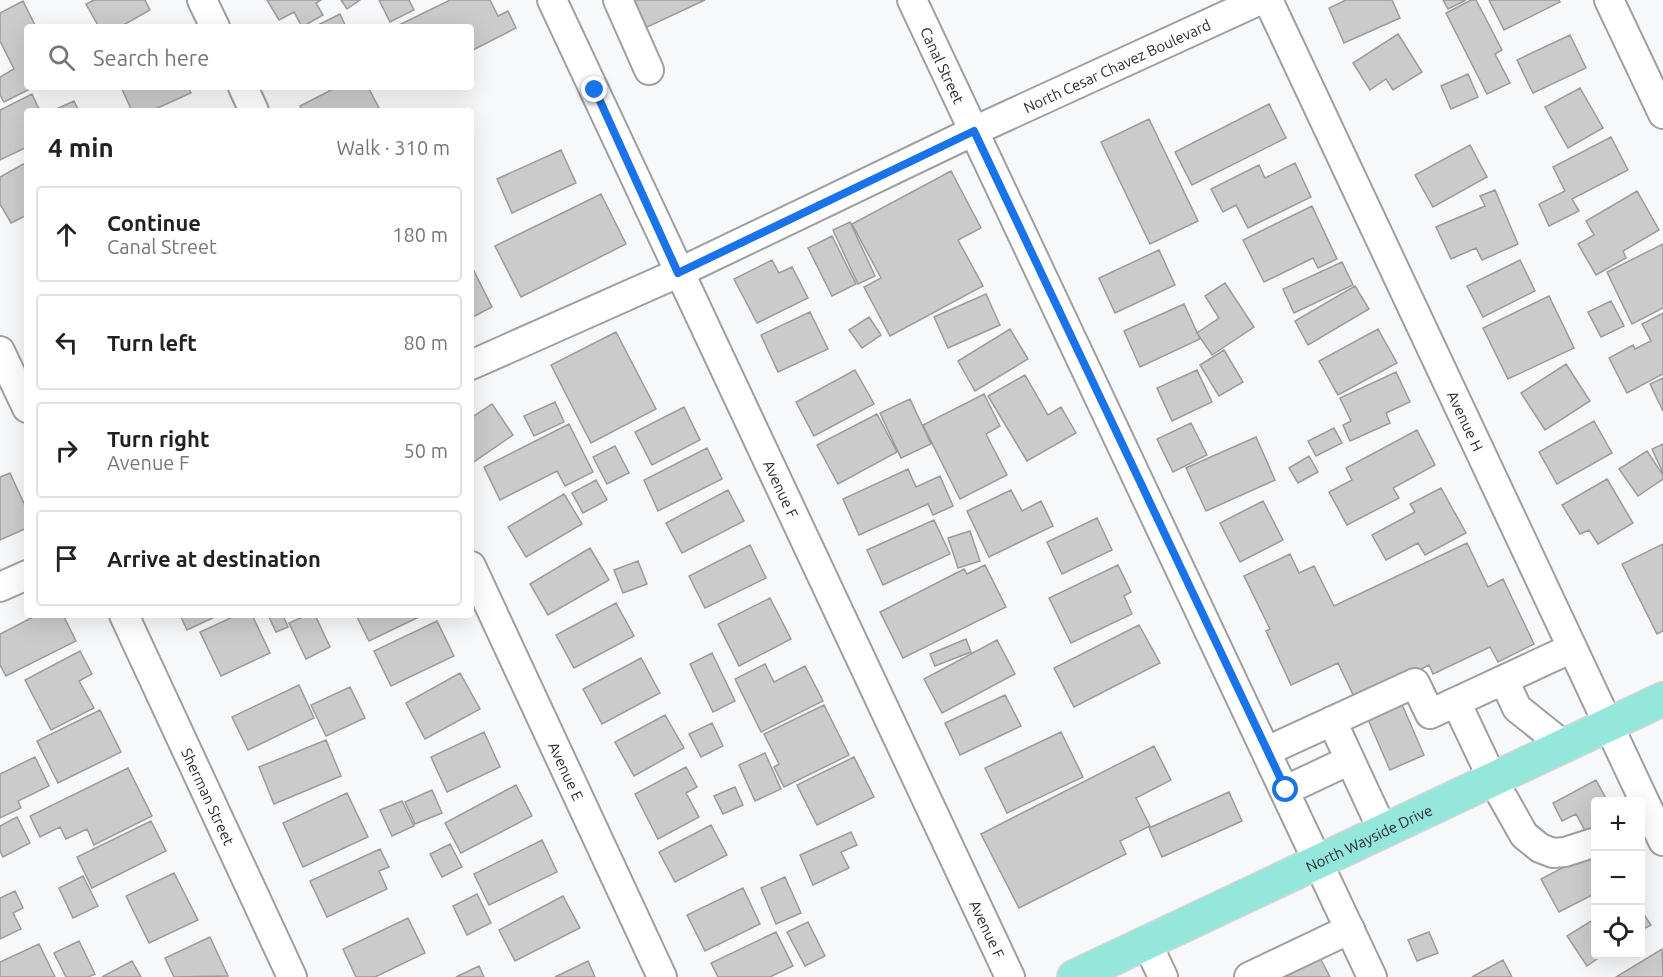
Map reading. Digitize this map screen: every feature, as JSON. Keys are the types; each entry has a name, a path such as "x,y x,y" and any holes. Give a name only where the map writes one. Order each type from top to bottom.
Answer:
{"main road":[{"name":"North Wayside Drive","path":"1074,977 1663,699"}],"street":[{"path":"202,0 214,24"},
{"name":"Avenue F","path":"552,0 1010,977"},
{"path":"618,0 649,70"},
{"name":"Canal Street","path":"912,0 1286,790 1372,977"},
{"name":"North Cesar Chavez Boulevard","path":"474,364 678,273 974,131 1260,0"},
{"name":"Avenue H","path":"1268,0 1608,724 1637,797"},
{"path":"1609,0 1663,114"},
{"path":"244,90 253,108"},
{"path":"0,351 24,402"},
{"name":"Avenue E","path":"474,572 662,977"},
{"path":"0,587 24,576"},
{"name":"Sherman Street","path":"125,618 292,977"},
{"path":"1267,751 1415,683 1430,714 1572,648"},
{"path":"1504,680 1517,708 1563,746"},
{"path":"1456,702 1493,780 1524,836 1540,848 1553,853 1565,852 1591,844"},
{"path":"1332,721 1383,831"},
{"path":"1286,790 1350,760"},
{"name":"Avenue H","path":"1645,817 1663,841"},
{"path":"1249,977 1350,929"},
{"path":"1147,943 1163,977"}],"building":[{"path":"94,0 145,0 150,10 125,24 97,24 86,4"},
{"path":"267,0 321,0 316,3 323,15 307,24 300,24 294,12 279,20"},
{"path":"341,0 360,0 347,9"},
{"path":"379,0 409,0 414,10 390,22"},
{"path":"450,0 490,0 498,16 508,11 516,28 474,49 474,24 401,24"},
{"path":"632,0 705,0 645,28"},
{"path":"1346,0 1392,0 1400,18 1344,43 1329,8"},
{"path":"1443,0 1466,0 1448,9"},
{"path":"1471,0 1476,0 1502,50 1495,54 1510,83 1487,94 1446,13"},
{"path":"1489,0 1559,0 1560,2 1504,30"},
{"path":"23,1 34,24 24,24 24,90 28,90 4,102 0,95 0,77 14,69 0,41 0,13"},
{"path":"340,14 345,24 320,24"},
{"path":"1398,34 1422,72 1393,90 1386,79 1370,90 1353,63"},
{"path":"1570,35 1586,68 1533,93 1517,60"},
{"path":"1468,74 1478,97 1451,109 1441,86"},
{"path":"1580,88 1603,128 1568,148 1545,107"},
{"path":"122,90 190,90 191,93 158,108 131,108"},
{"path":"331,90 370,90 379,108 301,108 300,106"},
{"path":"32,94 39,108 24,108 24,148 0,160 0,110"},
{"path":"74,101 78,108 59,108"},
{"path":"1269,104 1286,138 1192,185 1175,152"},
{"path":"1149,119 1198,221 1150,244 1101,142"},
{"path":"1611,137 1628,170 1572,199 1579,211 1549,226 1539,204 1565,191 1553,167"},
{"path":"1470,145 1487,177 1433,207 1415,175"},
{"path":"561,150 576,183 512,213 497,179"},
{"path":"1295,163 1311,197 1248,228 1236,205 1223,212 1211,189 1259,165 1265,178"},
{"path":"24,164 24,216 11,223 0,204 0,177"},
{"path":"951,171 981,228 958,240 983,286 890,336 864,287 881,278 852,224"},
{"path":"1495,190 1518,244 1482,260 1476,248 1451,259 1436,227 1485,206 1480,196"},
{"path":"1637,191 1659,230 1623,251 1626,258 1596,275 1578,244 1594,235 1586,221"},
{"path":"601,194 626,244 521,297 495,246"},
{"path":"1312,206 1337,259 1318,268 1313,258 1264,282 1243,240"},
{"path":"850,222 875,276 858,284 833,230"},
{"path":"832,236 856,284 832,296 808,248"},
{"path":"1663,244 1663,308 1632,324 1607,272"},
{"path":"1159,250 1175,285 1115,313 1099,278"},
{"path":"772,260 779,273 792,267 808,298 757,323 734,279"},
{"path":"1520,260 1535,291 1483,317 1467,286"},
{"path":"1342,262 1353,285 1294,313 1283,289"},
{"path":"474,271 492,307 474,316"},
{"path":"1225,283 1254,327 1212,355 1197,333 1219,318 1205,296"},
{"path":"1355,286 1369,309 1308,345 1295,321"},
{"path":"986,294 1000,325 948,348 934,317"},
{"path":"1549,296 1574,348 1508,379 1483,328"},
{"path":"1611,301 1624,326 1601,337 1588,312"},
{"path":"1184,304 1200,339 1140,367 1124,331"},
{"path":"810,312 828,349 778,372 761,335"},
{"path":"1663,313 1663,374 1627,393 1609,358 1633,345 1635,349 1651,341 1642,324"},
{"path":"869,317 881,335 862,348 849,330"},
{"path":"1010,329 1028,359 975,391 958,361"},
{"path":"1378,329 1397,363 1338,395 1319,361"},
{"path":"616,332 656,409 591,443 551,365"},
{"path":"1224,350 1243,382 1219,396 1200,365"},
{"path":"1566,364 1590,401 1545,430 1521,393"},
{"path":"855,370 874,404 814,436 796,402"},
{"path":"1197,370 1212,402 1172,421 1157,388"},
{"path":"1396,372 1410,402 1386,413 1390,423 1350,441 1343,425 1351,421 1340,398"},
{"path":"1025,375 1048,415 1061,407 1076,433 1027,461 988,396"},
{"path":"1663,378 1663,411 1650,384"},
{"path":"984,394 1000,426 986,434 1007,475 960,499 923,425"},
{"path":"910,399 931,444 901,458 880,413"},
{"path":"555,402 564,422 534,436 524,416"},
{"path":"492,404 513,435 474,462 474,416"},
{"path":"684,407 700,440 652,465 635,432"},
{"path":"877,414 897,452 838,484 817,445"},
{"path":"1594,421 1612,453 1557,484 1539,452"},
{"path":"1191,423 1207,455 1173,472 1157,439"},
{"path":"569,424 593,472 565,486 557,471 500,500 484,467"},
{"path":"1334,428 1342,443 1316,456 1308,441"},
{"path":"1417,430 1435,465 1393,488 1399,498 1347,525 1329,492 1352,480 1346,468"},
{"path":"1256,437 1275,480 1206,511 1186,468"},
{"path":"1663,444 1663,473 1652,449"},
{"path":"615,446 629,473 607,484 593,457"},
{"path":"707,448 722,479 658,511 644,480"},
{"path":"1647,451 1663,475 1663,479 1638,496 1619,469"},
{"path":"1309,456 1318,472 1298,483 1289,468"},
{"path":"908,469 916,487 940,476 953,506 933,515 928,504 859,535 843,499"},
{"path":"10,473 24,503 24,529 0,540 0,477"},
{"path":"1607,479 1633,523 1598,544 1589,530 1580,534 1562,505"},
{"path":"596,480 607,500 583,513 572,493"},
{"path":"1441,488 1466,533 1425,555 1418,543 1386,560 1372,535 1415,512 1410,504"},
{"path":"728,490 744,521 682,553 666,523"},
{"path":"1011,490 1022,511 1041,501 1053,526 989,557 967,511"},
{"path":"564,494 582,524 526,557 508,527"},
{"path":"1263,501 1283,540 1240,562 1220,523"},
{"path":"1097,518 1112,550 1062,574 1047,542"},
{"path":"934,520 950,554 883,585 867,550"},
{"path":"970,531 980,561 958,568 948,538"},
{"path":"1467,543 1488,587 1503,579 1534,644 1498,662 1490,647 1433,674 1429,665 1356,701 1338,663 1291,685 1266,631 1270,629 1244,576 1290,554 1299,573 1314,566 1334,606"},
{"path":"1663,544 1663,631 1657,634 1622,564"},
{"path":"750,545 766,578 705,608 689,576"},
{"path":"590,548 609,580 548,615 530,584"},
{"path":"638,561 647,584 623,593 614,570"},
{"path":"985,565 1006,607 903,658 880,612 964,569 967,574"},
{"path":"1118,565 1131,592 1124,596 1132,614 1071,643 1049,598"},
{"path":"770,598 791,639 739,666 718,624"},
{"path":"616,603 634,636 574,668 556,635"},
{"path":"31,618 64,618 76,641 6,676 0,665 0,634"},
{"path":"181,618 213,618 187,630"},
{"path":"230,618 253,618 270,653 221,676 200,632"},
{"path":"269,618 284,618 288,627 276,632"},
{"path":"300,618 316,618 330,647 306,659 289,623"},
{"path":"358,618 417,618 369,641"},
{"path":"437,621 454,656 391,686 374,651"},
{"path":"1139,625 1160,663 1074,707 1054,668"},
{"path":"966,639 971,652 935,666 930,654"},
{"path":"997,640 1015,674 942,713 924,679"},
{"path":"80,651 92,674 79,681 94,708 51,730 25,680"},
{"path":"712,653 735,701 713,712 690,664"},
{"path":"641,658 660,693 602,724 583,689"},
{"path":"765,664 774,682 805,666 823,701 761,732 735,679"},
{"path":"460,673 480,709 425,739 406,703"},
{"path":"299,685 314,718 248,750 232,717"},
{"path":"350,687 365,718 326,736 311,705"},
{"path":"1005,695 1021,726 960,755 945,723"},
{"path":"1400,700 1424,755 1390,770 1366,715"},
{"path":"824,705 849,755 784,787 774,767 779,764 764,734"},
{"path":"100,710 121,752 58,783 37,741"},
{"path":"665,715 684,748 634,776 615,742"},
{"path":"712,723 723,746 701,757 689,734"},
{"path":"484,732 500,767 447,792 431,757"},
{"path":"1061,732 1083,777 1007,813 985,768"},
{"path":"326,740 341,776 274,804 259,767"},
{"path":"1154,746 1171,780 1136,798 1150,826 1120,841 1126,854 1019,908 981,834"},
{"path":"765,753 781,789 755,801 739,765"},
{"path":"35,757 49,786 18,801 21,808 0,818 0,774"},
{"path":"854,757 874,797 817,825 797,785"},
{"path":"686,767 697,787 686,793 699,817 658,839 635,794"},
{"path":"128,768 152,816 94,845 87,829 66,839 60,827 40,837 30,816"},
{"path":"1596,780 1605,797 1591,797 1591,840 1576,814 1562,821 1553,803"},
{"path":"516,785 532,816 461,853 445,823"},
{"path":"735,787 743,805 723,814 714,796"},
{"path":"432,790 442,813 415,824 405,802"},
{"path":"1229,792 1242,821 1162,857 1149,828"},
{"path":"347,793 368,837 303,867 283,823"},
{"path":"402,801 414,826 392,836 380,810"},
{"path":"17,817 30,843 3,857 0,851 0,826"},
{"path":"151,821 166,851 92,888 77,857"},
{"path":"711,825 727,855 675,882 659,852"},
{"path":"851,832 857,845 841,852 849,868 813,885 800,855"},
{"path":"542,840 557,872 489,905 474,874"},
{"path":"450,844 462,867 442,877 430,854"},
{"path":"380,849 389,867 379,871 387,889 327,917 310,881"},
{"path":"1591,853 1591,896 1559,912 1541,879"},
{"path":"174,873 198,920 149,943 126,896"},
{"path":"83,876 98,906 73,918 59,888"},
{"path":"785,877 801,913 776,924 761,888"},
{"path":"743,888 760,924 705,951 687,915"},
{"path":"15,891 23,908 13,913 21,929 0,939 0,898"},
{"path":"477,894 491,923 467,935 453,906"},
{"path":"563,896 580,928 515,961 499,930"},
{"path":"1645,916 1651,925 1645,928"},
{"path":"408,918 425,953 375,977 356,977 343,949"},
{"path":"1591,921 1591,959 1597,959 1587,966 1567,936"},
{"path":"808,922 825,956 805,966 787,932"},
{"path":"776,932 793,966 770,977 718,977 711,963"},
{"path":"1429,932 1438,953 1417,961 1408,940"},
{"path":"210,937 228,976 174,977 165,958"},
{"path":"79,941 95,974 88,977 66,977 54,953"},
{"path":"39,944 55,977 0,977 0,962"},
{"path":"1662,949 1663,977 1616,977"},
{"path":"1319,956 1330,977 1277,977"},
{"path":"1503,960 1512,977 1472,977"},
{"path":"132,961 141,977 102,977"},
{"path":"588,961 595,977 555,977"},
{"path":"479,966 484,977 456,977"}],"route":[{"path":"595,90 678,273 974,131 1286,790"}]}
